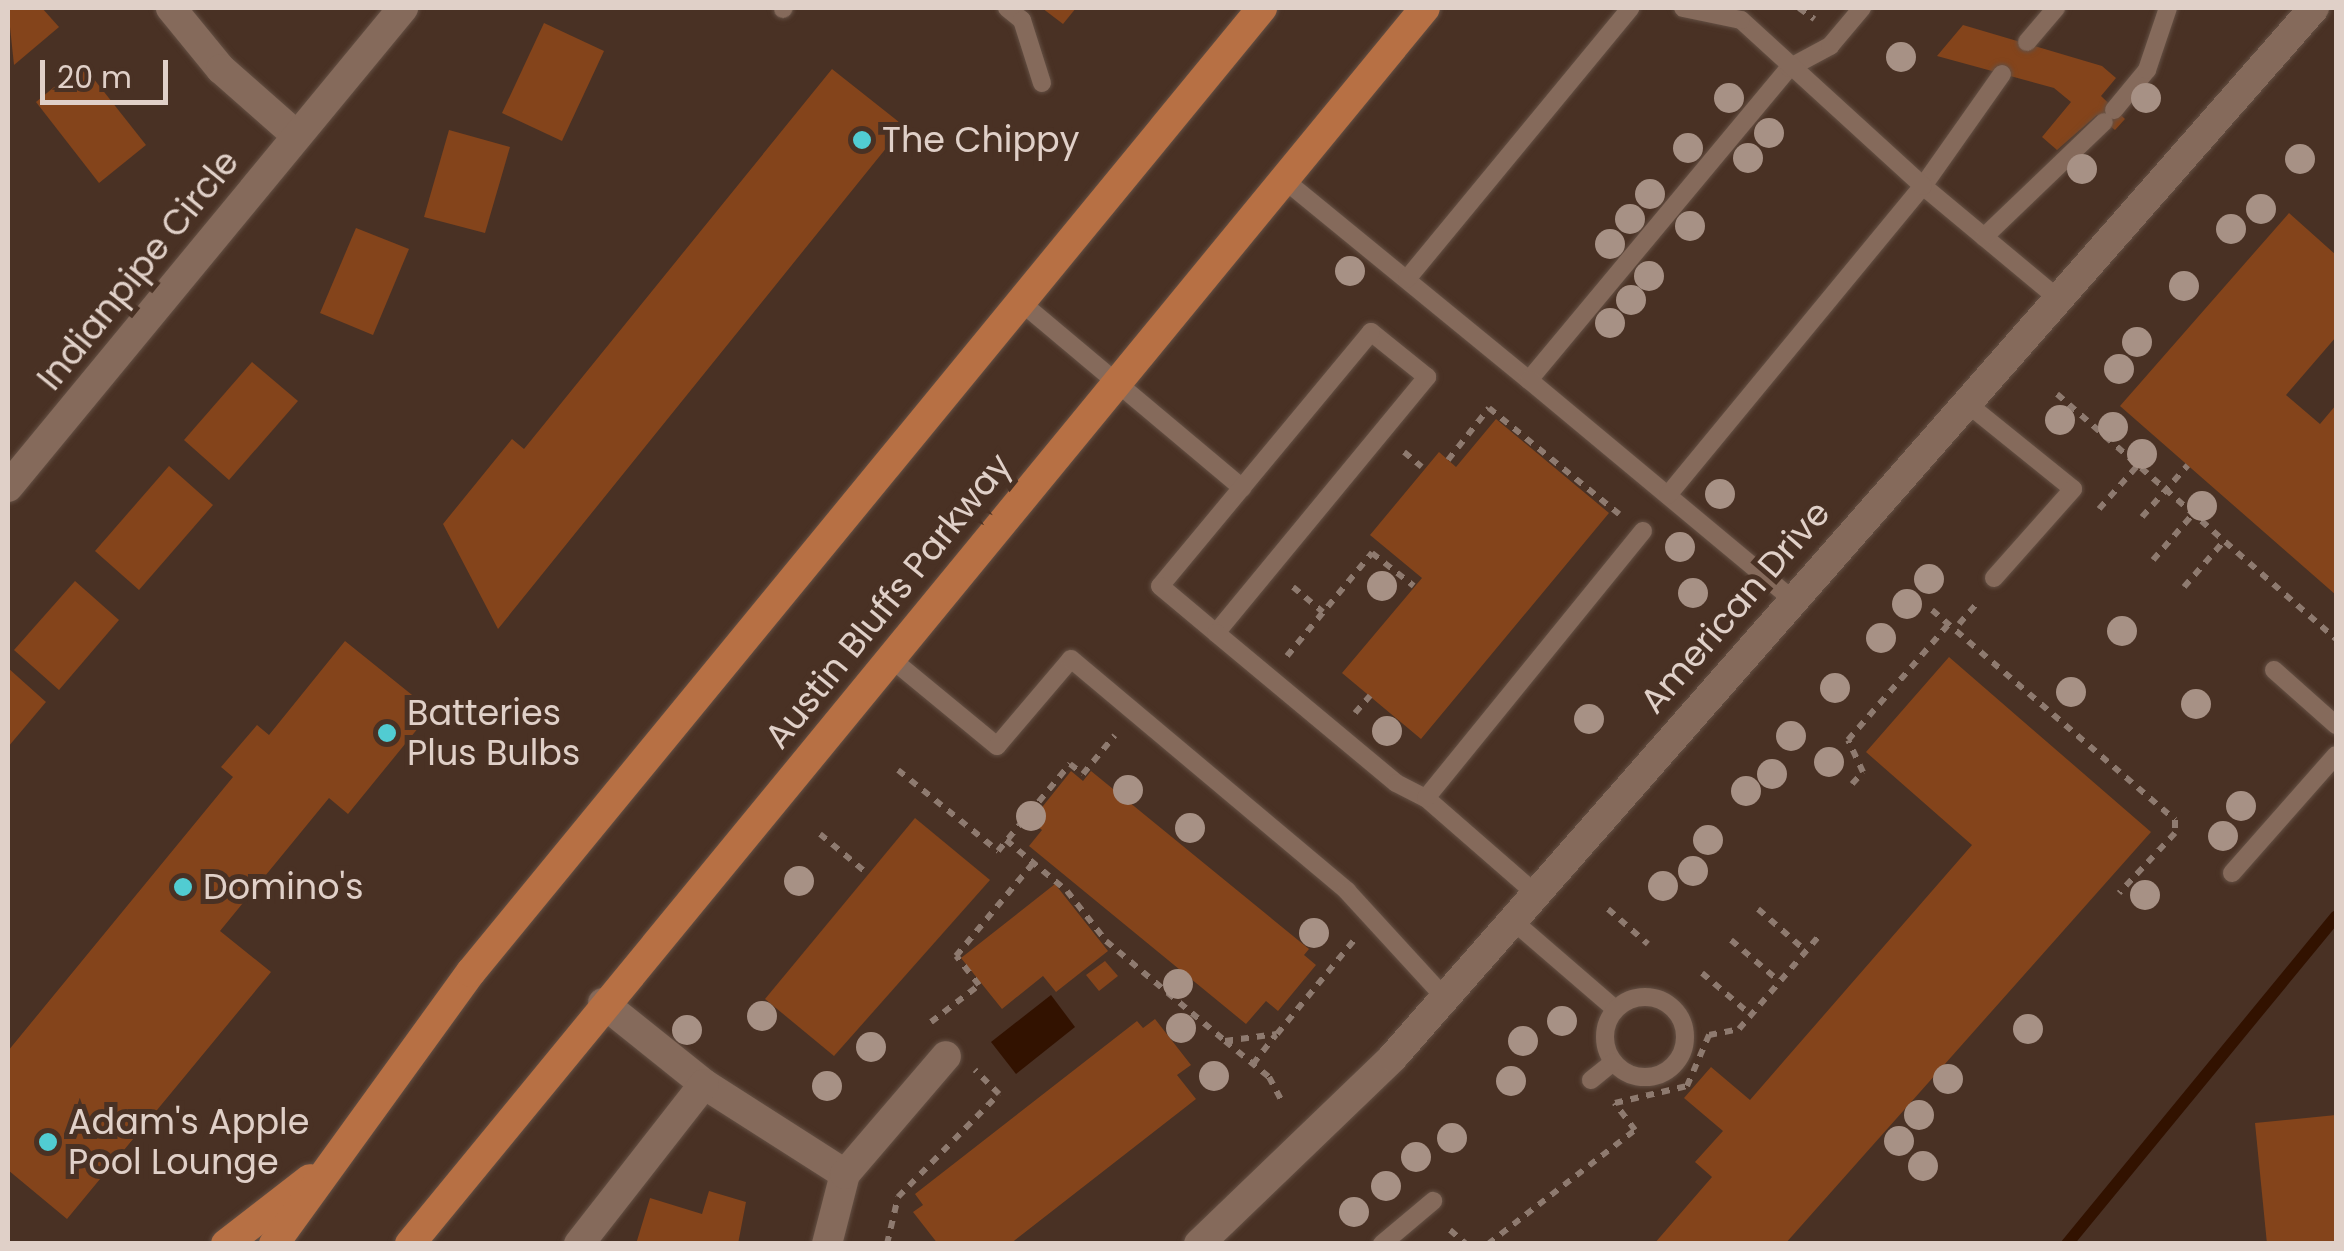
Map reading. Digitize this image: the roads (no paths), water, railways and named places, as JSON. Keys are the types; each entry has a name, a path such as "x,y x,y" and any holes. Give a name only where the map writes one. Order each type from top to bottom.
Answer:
{"main road":[{"path":"274,1244 321,1172 471,972 1016,298 1262,8"},
{"name":"Austin Bluffs Parkway","path":"410,1244 603,1004 1426,8"},
{"path":"226,1244 321,1172"}],"street":[{"path":"171,8 221,70 297,136"},
{"name":"Indianpipe Circle","path":"8,488 403,8"},
{"name":"American Drive","path":"1199,1244 1342,1111 1445,998 1964,401 2314,8"},
{"path":"603,1004 704,1084 844,1174"},
{"path":"827,1244 844,1174 946,1056"},
{"path":"579,1244 704,1084"}],"lane":[{"path":"1007,8 1022,20 1042,82"},
{"path":"1407,279 1630,8"},
{"path":"1682,8 1741,20 1788,68 2056,297"},
{"path":"1528,380 1788,68 1830,46 1862,8"},
{"path":"2027,42 2056,8"},
{"path":"1984,236 2109,116 2147,70 2168,8"},
{"path":"1668,495 1923,186 2002,74"},
{"path":"1282,178 1792,599"},
{"path":"1016,298 1242,488"},
{"path":"1216,634 1427,377 1371,332 1160,586 1216,634 1396,783 1426,798 1535,893"},
{"path":"1964,401 2073,489 1994,578"},
{"path":"1426,798 1644,531"},
{"path":"889,657 997,746 1071,660 1347,891 1445,998"},
{"path":"2274,670 2336,725"},
{"path":"2232,873 2336,755"},
{"path":"1512,920 1616,1009"},
{"path":"1637,997 1662,1000 1680,1017 1685,1043 1662,1074 1635,1076 1613,1062 1605,1030 1616,1009 1637,997"},
{"path":"1591,1080 1613,1062"},
{"path":"1382,1244 1434,1201"}],"waterway":[{"path":"2067,1244 2336,916"}],"place":[{"name":"The Chippy","path":"862,140"},
{"name":"Batteries Plus Bulbs","path":"387,733"},
{"name":"Domino's","path":"183,887"},
{"name":"Adam's Apple Pool Lounge","path":"48,1142"}]}
